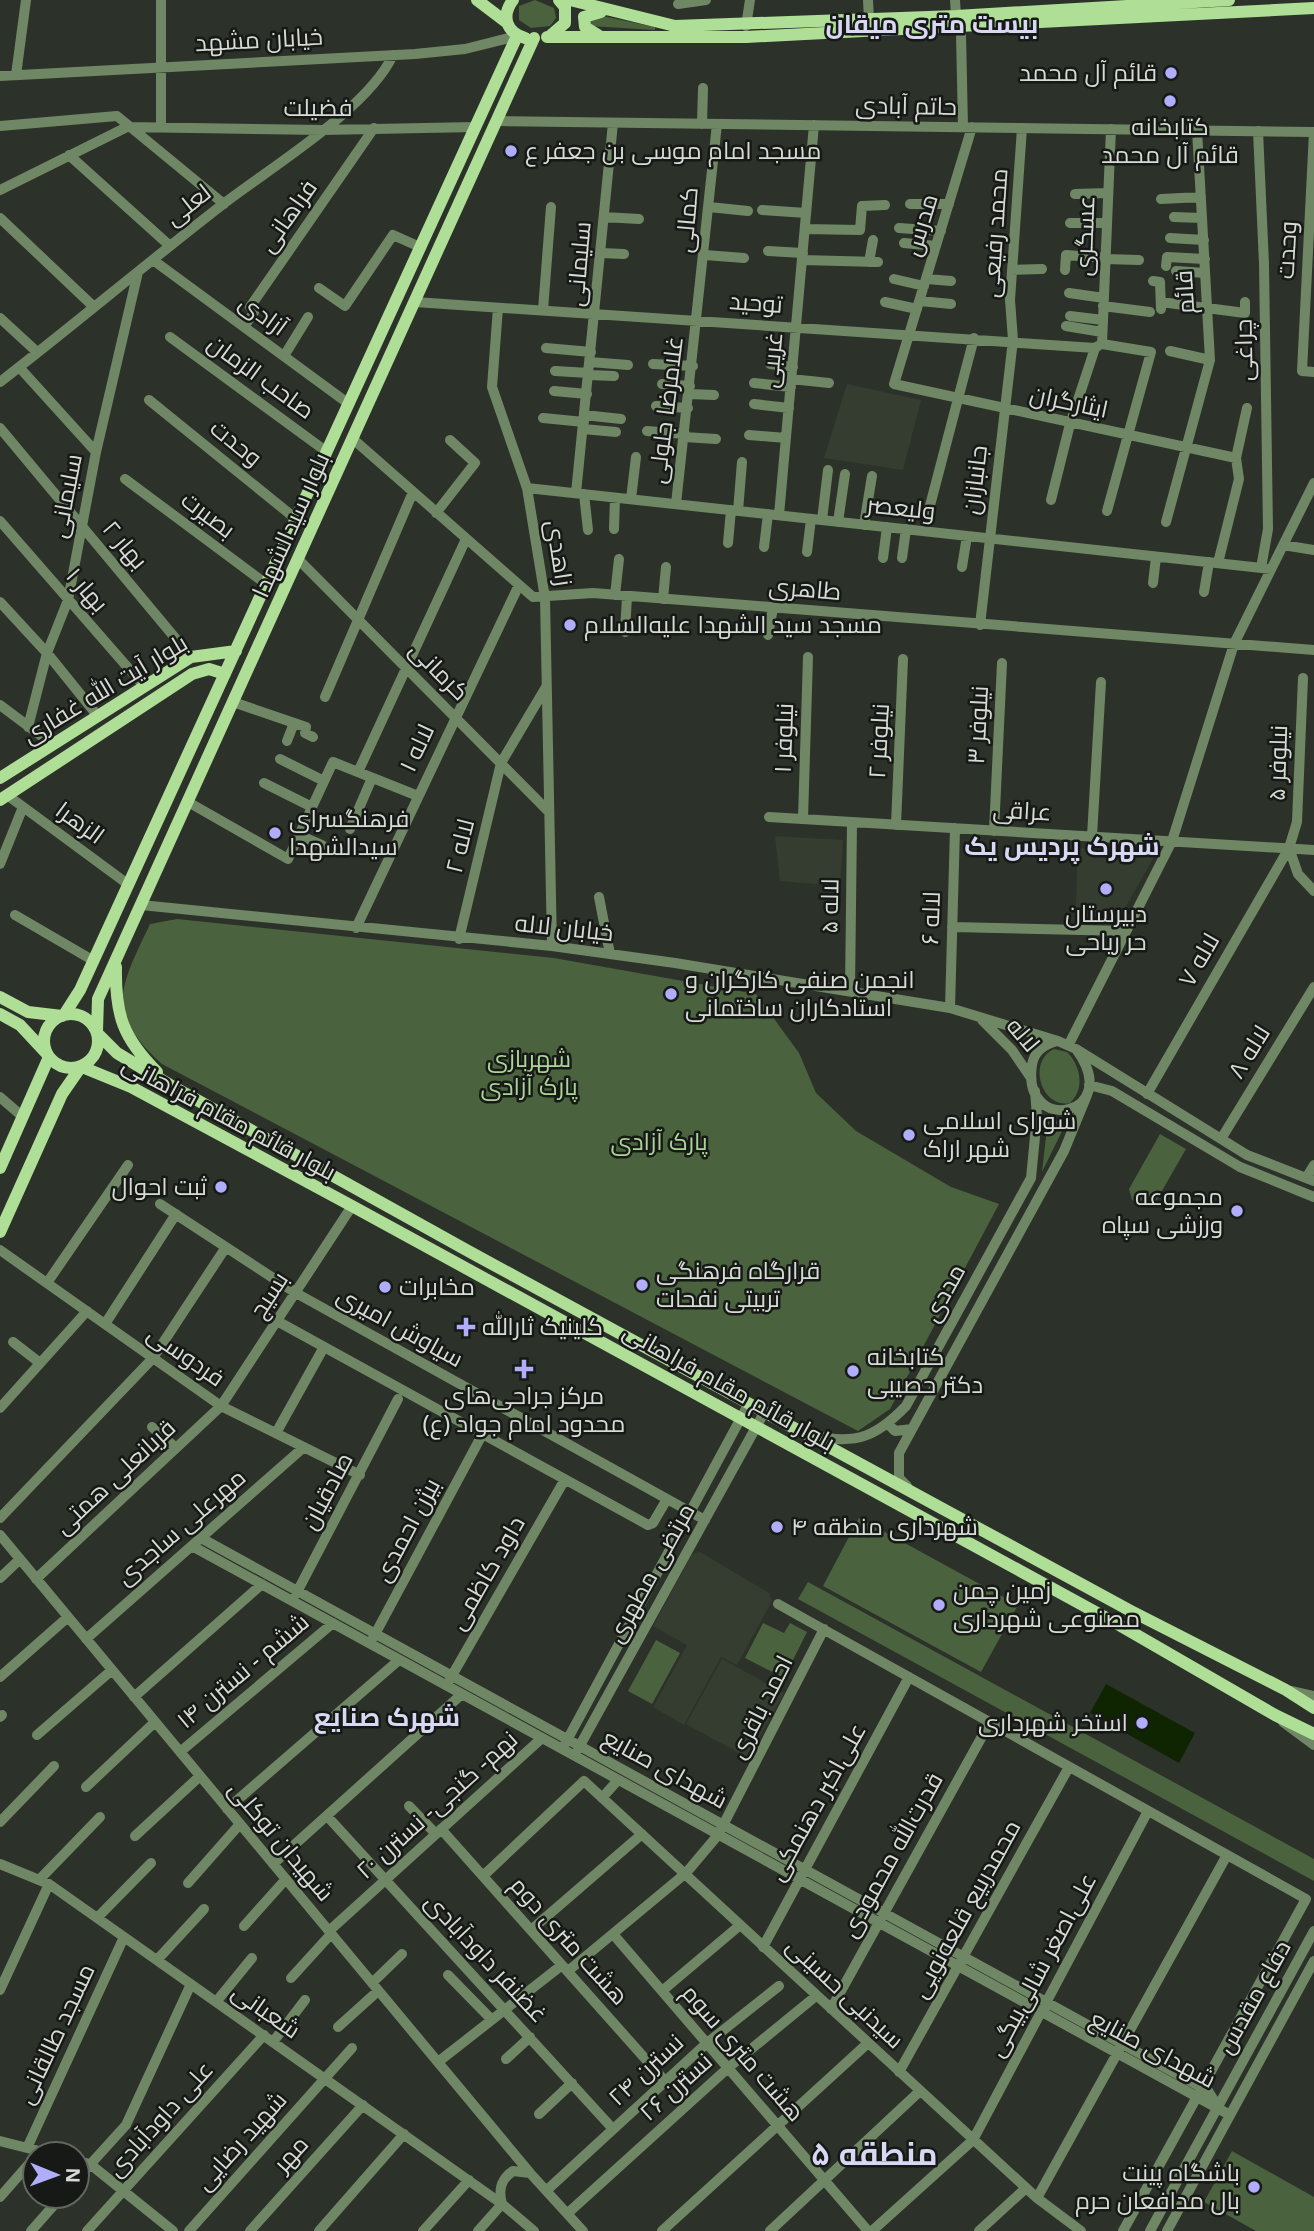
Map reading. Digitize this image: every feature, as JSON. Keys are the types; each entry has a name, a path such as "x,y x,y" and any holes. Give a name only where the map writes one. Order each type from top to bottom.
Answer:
{"main road":[{"path":"477,0 506,22 517,36 541,38 746,37 1314,8"},
{"path":"506,22 507,8 513,0"},
{"name":"بلوار سیدالشهدا","path":"97,1032 98,999 514,82 541,38 556,33 565,23 565,8 559,0"},
{"path":"570,0 675,26 746,26 956,16 1109,3 1228,0"},
{"path":"604,37 589,31 583,23 584,17 593,12 622,14"},
{"name":"بلوار سیدالشهدا","path":"63,1015 80,990 94,961 517,36"},
{"path":"499,75 514,82"},
{"path":"266,584 281,596"},
{"name":"بلوار آیت الله غفاری","path":"0,778 191,657 236,651"},
{"name":"بلوار آیت الله غفاری","path":"4,797 200,670 225,674"},
{"path":"143,685 152,699"},
{"path":"116,959 116,996 121,1021 129,1041 170,1085"},
{"path":"80,990 98,999"},
{"path":"0,997 28,1012 79,1015 97,1032 96,1054 81,1067 62,1094 0,1232"},
{"path":"0,1014 20,1024 48,1056 66,1068 81,1067"},
{"path":"0,1168 48,1056 46,1032 63,1015"},
{"name":"بلوار قائم مقام فراهانی","path":"97,1032 117,1053 170,1085 912,1492 1129,1610 1286,1690 1314,1708"},
{"name":"بلوار قائم مقام فراهانی","path":"81,1067 131,1087 352,1206 741,1417 1121,1626 1275,1715 1314,1734"},
{"path":"38,1084 62,1094"}],"street":[{"path":"16,75 26,0"},
{"path":"161,0 161,126"},
{"path":"675,26 678,2 705,0"},
{"path":"746,26 750,0"},
{"path":"868,0 869,20"},
{"path":"955,0 956,16"},
{"name":"مدرس","path":"894,384 949,204 967,127 961,34"},
{"name":"خیابان مشهد","path":"0,76 162,65 393,55 465,49 517,36"},
{"name":"لعلی","path":"0,382 223,204 322,130 378,82 393,55"},
{"path":"702,124 703,88"},
{"path":"0,126 117,116 223,204"},
{"name":"حاتم آبادی","path":"497,121 1314,132"},
{"name":"سلیمانی","path":"588,530 580,494 584,422 613,122"},
{"name":"کمالی","path":"698,320 717,124"},
{"name":"غریبی","path":"764,547 774,515 786,438 814,125"},
{"path":"0,190 127,127"},
{"name":"فضیلت","path":"127,127 322,130 475,127"},
{"name":"فراهانی","path":"244,327 254,312 250,307 374,128"},
{"name":"محمد رفیعی","path":"1013,340 1010,300 1022,128"},
{"name":"عسگری","path":"1051,500 1070,424 1102,332 1111,129"},
{"name":"قائم","path":"1167,522 1210,359 1198,130"},
{"name":"چراغی","path":"1258,131 1264,264 1268,529 1266,568"},
{"name":"وحدت","path":"1314,132 1302,371 1314,372"},
{"path":"69,155 170,246"},
{"path":"1075,194 1108,193"},
{"path":"1161,198 1201,197"},
{"path":"910,204 949,204"},
{"path":"805,229 860,230 862,206 885,205"},
{"path":"543,310 551,207"},
{"path":"709,207 748,211"},
{"path":"762,210 806,213"},
{"path":"604,217 639,219"},
{"path":"0,218 94,307"},
{"path":"1174,218 1202,218"},
{"path":"1070,223 1107,223"},
{"path":"899,228 941,232"},
{"path":"319,288 345,306 393,235 421,247"},
{"path":"1170,238 1204,240"},
{"path":"768,251 874,262 873,240"},
{"path":"904,243 936,246"},
{"path":"601,253 624,254"},
{"path":"705,255 744,258"},
{"path":"1065,270 1066,255 1139,260"},
{"path":"1166,266 1167,257 1205,259"},
{"name":"آزادی","path":"153,260 349,404"},
{"path":"1012,270 1042,269"},
{"name":"سلیمانی","path":"28,727 47,653 68,600 96,452 138,271"},
{"path":"1176,271 1205,272"},
{"path":"894,279 951,281"},
{"path":"1153,281 1160,282 1161,305 1207,307 1245,313 1245,302"},
{"path":"1069,293 1150,312"},
{"name":"توحید","path":"415,302 1013,340 1151,352 1128,436"},
{"path":"885,302 951,304"},
{"name":"زاهدی","path":"498,308 492,387 527,488 545,598 552,946"},
{"path":"284,356 307,317"},
{"path":"0,318 37,352"},
{"name":"غلامرضا جلولی","path":"676,504 698,320"},
{"path":"1102,332 1068,321 1103,320"},
{"name":"صاحب الزمان","path":"170,337 327,452"},
{"path":"927,517 974,338"},
{"name":"جانبازان","path":"980,625 1013,340"},
{"path":"546,348 614,376"},
{"path":"1170,351 1210,359"},
{"path":"653,364 693,366"},
{"path":"770,364 793,367"},
{"path":"555,370 590,365 628,365"},
{"path":"19,367 96,452"},
{"path":"754,383 830,383"},
{"path":"662,384 713,395"},
{"name":"ایثارگران","path":"894,384 1005,411 1236,458"},
{"path":"554,391 587,394"},
{"name":"وحدت","path":"149,400 296,519"},
{"path":"754,404 789,408"},
{"path":"656,406 688,408"},
{"path":"1205,592 1239,479 1236,458 1247,408"},
{"path":"543,418 584,422 621,419"},
{"path":"584,422 616,432"},
{"name":"بهار ۲","path":"0,428 191,657"},
{"path":"647,431 716,439"},
{"path":"749,435 786,438"},
{"path":"1107,512 1128,436"},
{"path":"353,439 518,587 533,597 545,598"},
{"path":"436,513 475,463 450,440"},
{"path":"631,499 636,457"},
{"path":"728,543 742,462"},
{"path":"807,552 828,470"},
{"path":"838,522 845,474"},
{"path":"864,525 872,476"},
{"name":"بصیرت","path":"125,479 266,584"},
{"path":"1068,1045 1172,841 1234,644 1266,568 1283,545 1314,483"},
{"name":"ولیعصر","path":"527,488 1266,568"},
{"path":"325,697 414,492"},
{"path":"614,529 615,498"},
{"name":"بهار ۱","path":"0,521 143,685"},
{"path":"883,558 887,527"},
{"path":"902,558 906,529"},
{"path":"962,566 967,536"},
{"path":"358,772 466,539"},
{"path":"1283,545 1314,550"},
{"path":"1153,583 1156,556"},
{"name":"کرمانی","path":"298,559 549,811"},
{"path":"615,595 619,559"},
{"path":"663,599 666,567"},
{"name":"لاله ۱","path":"356,928 518,587"},
{"name":"طاهری","path":"545,598 579,593 615,595 1314,650"},
{"path":"625,632 627,596"},
{"path":"0,602 47,653 97,715"},
{"path":"768,635 773,608"},
{"name":"نیلوفر ۱","path":"803,819 808,657"},
{"name":"نیلوفر ۲","path":"896,825 904,659"},
{"name":"نیلوفر ۳","path":"994,831 1002,663"},
{"name":"نیلوفر ۵","path":"1289,848 1297,822 1303,678"},
{"path":"1092,836 1101,681"},
{"name":"لاله ۲","path":"459,939 501,763 547,684"},
{"path":"233,702 306,727 305,733 313,737"},
{"path":"0,705 52,744"},
{"path":"287,741 294,723"},
{"path":"279,759 324,780"},
{"path":"188,802 288,859 333,762 418,796"},
{"path":"350,829 372,778"},
{"path":"264,783 312,807"},
{"name":"الزهرا","path":"4,797 23,807 129,884"},
{"path":"0,864 23,807"},
{"name":"عراقی","path":"769,817 1314,850"},
{"name":"لاله ۵","path":"850,990 852,822"},
{"name":"لاله ۶","path":"950,1008 955,828"},
{"path":"299,835 322,845"},
{"path":"1289,848 1298,874 1314,891"},
{"name":"لاله ۷","path":"1147,1094 1289,848"},
{"path":"600,897 610,954"},
{"name":"خیابان لاله","path":"141,905 459,939 552,946 850,990 950,1008 979,1017"},
{"path":"15,915 94,961"},
{"path":"952,927 1125,931"},
{"name":"لاله ۸","path":"1221,1139 1314,987"},
{"name":"لاله","path":"979,1017 1068,1045 1247,1155 1310,1180"},
{"name":"لاله","path":"979,1017 1012,1050 1032,1080"},
{"path":"1068,1045 1086,1065 1088,1090 1078,1107 1058,1112 1048,1107 1035,1091 1031,1069 1042,1046 1068,1045"},
{"path":"1088,1090 1112,1091 1240,1167 1314,1196"},
{"name":"مددی","path":"912,1492 899,1478 896,1467 899,1453 1064,1151 1088,1090"},
{"name":"مددی","path":"806,1434 840,1441 863,1438 888,1424 906,1406 1031,1178 1037,1116 1035,1091"},
{"path":"0,1097 23,1117"},
{"path":"47,1283 128,1165"},
{"path":"1310,1180 1314,1165"},
{"name":"سیاوش امیری","path":"160,1204 296,1293 705,1520"},
{"name":"بسیج","path":"221,1406 352,1206"},
{"path":"105,1324 176,1214"},
{"path":"0,1518 153,1358 226,1247"},
{"name":"فردوسی","path":"0,1250 221,1406 360,1475"},
{"path":"0,1408 87,1311"},
{"path":"277,1321 648,1525 653,1523 667,1499"},
{"path":"13,1342 40,1363"},
{"path":"276,1433 324,1347"},
{"name":"صادقیان","path":"292,1601 360,1475 397,1399"},
{"name":"مرتضی مطهری","path":"562,1749 749,1403"},
{"name":"قربانعلی همتی","path":"36,1579 221,1406"},
{"name":"مرتضی مطهری","path":"575,1756 765,1411"},
{"path":"888,1424 895,1431 912,1429"},
{"path":"152,1427 176,1448"},
{"name":"بیژن احمدی","path":"370,1644 482,1435"},
{"name":"مهرعلی ساجدی","path":"86,1639 304,1447"},
{"name":"داود کاظمی","path":"447,1686 564,1481"},
{"name":"شهیدان توکلی","path":"0,1535 530,2174 583,2231"},
{"name":"شهدای صنایع","path":"201,1538 884,1913 960,1961 1119,2049 1208,2091 1218,2107"},
{"name":"شهدای صنایع","path":"192,1546 878,1923 960,1961"},
{"path":"219,1560 225,1550"},
{"path":"0,1578 20,1559"},
{"path":"134,1697 262,1584"},
{"path":"778,1604 1306,1899 1123,2231"},
{"path":"0,1677 68,1617"},
{"name":"ششم - نسترن ۱۴","path":"180,1752 333,1623"},
{"name":"احمد باقری","path":"438,2062 505,2010 613,1934 686,1873 724,1825 824,1629"},
{"path":"227,1809 399,1660"},
{"path":"37,1735 112,1670"},
{"name":"علی‌اکبر دهنمکی","path":"763,1947 909,1677"},
{"path":"1286,1690 1314,1696"},
{"path":"273,1864 462,1694"},
{"path":"1275,1715 1314,1745"},
{"path":"86,1787 155,1722"},
{"name":"قدرت‌الله محمودی","path":"831,2009 990,1722"},
{"name":"نهم- گنجی- نسترن ۲۰","path":"292,1978 330,1932 542,1738"},
{"path":"0,1822 54,1766"},
{"name":"محمدربیع قلعه‌نویی","path":"899,2071 1069,1766"},
{"path":"135,1836 200,1776"},
{"path":"602,1798 618,1780"},
{"name":"سیدنبی حسینی","path":"483,1876 584,1782 686,1873 972,2140 1037,2198 1081,2231"},
{"name":"هشت متری دوم","path":"408,1806 439,1832 483,1876 665,2081"},
{"name":"علی‌اصغر شالی‌بیگی","path":"870,2231 972,2140 1149,1811"},
{"name":"غضنفر داودآبادی","path":"327,1816 613,2129"},
{"path":"0,1990 44,1882 100,1817"},
{"path":"188,1882 240,1824"},
{"path":"531,1930 642,1834"},
{"path":"1037,2198 1227,1855"},
{"path":"97,1918 151,1863"},
{"name":"شعبانی","path":"0,1864 44,1882 97,1918 469,2180 502,2204 530,2230"},
{"path":"244,1926 286,1879"},
{"path":"157,1960 204,1909"},
{"path":"662,1991 740,1926"},
{"name":"دفاع مقدس","path":"1150,2231 1314,1931"},
{"name":"هشت متری سوم","path":"613,1934 870,2231"},
{"name":"مسجد طالقانی","path":"31,2140 124,1937"},
{"path":"338,2027 402,1954"},
{"path":"216,2002 252,1958"},
{"name":"دفاع مقدس","path":"1167,2231 1314,1961"},
{"path":"448,1975 492,2020"},
{"path":"91,2163 126,2125 191,1984"},
{"name":"نسترن ۲۴","path":"547,2190 707,2043 779,1986"},
{"name":"نسترن ۲۶","path":"568,2213 728,2068 816,1996"},
{"path":"273,2042 305,2000"},
{"name":"علی داودآبادی","path":"87,2231 264,2035"},
{"path":"506,2059 530,2038"},
{"path":"662,2231 868,2043"},
{"name":"شهید رضایی","path":"189,2231 352,2048"},
{"name":"شهدای صنایع","path":"1119,2049 1195,2098 1218,2107"},
{"path":"539,2114 572,2083"},
{"path":"770,2231 920,2091"},
{"name":"مهر","path":"250,2231 363,2105"},
{"path":"1218,2107 1230,2115"},
{"path":"318,2231 404,2134"},
{"path":"0,2141 21,2146"},
{"path":"91,2165 173,2231"},
{"path":"478,2231 502,2204 499,2194 505,2177 513,2171 530,2174"},
{"path":"0,2197 21,2173"},
{"path":"423,2231 469,2180"},
{"path":"979,2231 1026,2188"},
{"path":"31,2231 50,2210"}],"shaded area":[{"path":"847,384 921,400 903,470 824,458"},
{"path":"775,836 843,840 840,886 780,881"},
{"name":"دبیرستان حر ریاحی","path":"1078,848 1150,850 1154,857 1117,922 1111,926 1075,925"},
{"path":"700,1552 769,1593 772,1601 737,1665 721,1657 684,1725 653,1707 687,1645 653,1626 692,1554"},
{"path":"722,1659 784,1693 748,1758 686,1724"},
{"name":"استخر شهرداری","path":"1106,1684 1195,1733 1179,1763 1090,1713"}],"green space":[{"path":"535,0 554,8 556,18 550,26 531,28 519,20 519,6"},
{"path":"598,15 655,27 655,30 590,26 589,18"},
{"name":"پارک آزادی","path":"177,919 554,958 756,994 799,1053 816,1093 856,1131 951,1187 999,1204 890,1409 858,1431 162,1064 143,1046 131,1029 123,998 131,965 150,924"},
{"path":"1054,1049 1067,1052 1078,1071 1078,1091 1070,1103 1051,1099 1041,1083 1041,1063"},
{"path":"1048,1119 1066,1123 1042,1172"},
{"path":"1160,1134 1186,1149 1155,1203 1143,1206 1132,1200 1129,1189"},
{"name":"زمین چمن مصنوعی شهرداری","path":"859,1518 1018,1605 981,1672 823,1586"},
{"path":"808,1582 1314,1859 1314,1881 798,1599"},
{"path":"763,1623 784,1633 790,1623 807,1632 784,1678 745,1658"},
{"path":"656,1640 680,1653 652,1704 628,1691"},
{"name":"باشگاه پینت بال مدافعان حرم","path":"1232,2151 1314,2197 1314,2231 1256,2231 1204,2202"}],"place":[{"name":"قائم آل محمد","path":"1171,73"},
{"name":"کتابخانه قائم آل محمد","path":"1170,101"},
{"name":"مسجد امام موسی بن جعفر ع","path":"511,151"},
{"name":"مسجد سید الشهدا علیه‌السلام","path":"570,625"},
{"name":"فرهنگسرای سیدالشهدا","path":"275,833"},
{"name":"دبیرستان حر ریاحی","path":"1106,889"},
{"name":"انجمن صنفی کارگران و استادکاران ساختمانی","path":"671,994"},
{"name":"شورای اسلامی شهر اراک","path":"909,1135"},
{"name":"ثبت احوال","path":"221,1187"},
{"name":"مجموعه ورزشی سپاه","path":"1237,1211"},
{"name":"قرارگاه فرهنگی تربیتی نفحات","path":"642,1285"},
{"name":"مخابرات","path":"385,1287"},
{"name":"کلینیک ثارالله","path":"466,1327"},
{"name":"مرکز جراحی‌های محدود امام جواد (ع)","path":"524,1369"},
{"name":"کتابخانه دکتر حصیبی","path":"853,1371"},
{"name":"شهرداری منطقه ۴","path":"777,1527"},
{"name":"زمین چمن مصنوعی شهرداری","path":"939,1605"},
{"name":"استخر شهرداری","path":"1142,1723"},
{"name":"باشگاه پینت بال مدافعان حرم","path":"1254,2187"}],"district":[{"name":"بیست متری میقان","path":"932,24"},
{"name":"شهرک پردیس یک","path":"1062,846"},
{"name":"شهرک صنایع","path":"387,1717"},
{"name":"منطقه ۵","path":"874,2154"}],"park label":[{"name":"شهربازی پارک آزادی","path":"529,1073"}]}
